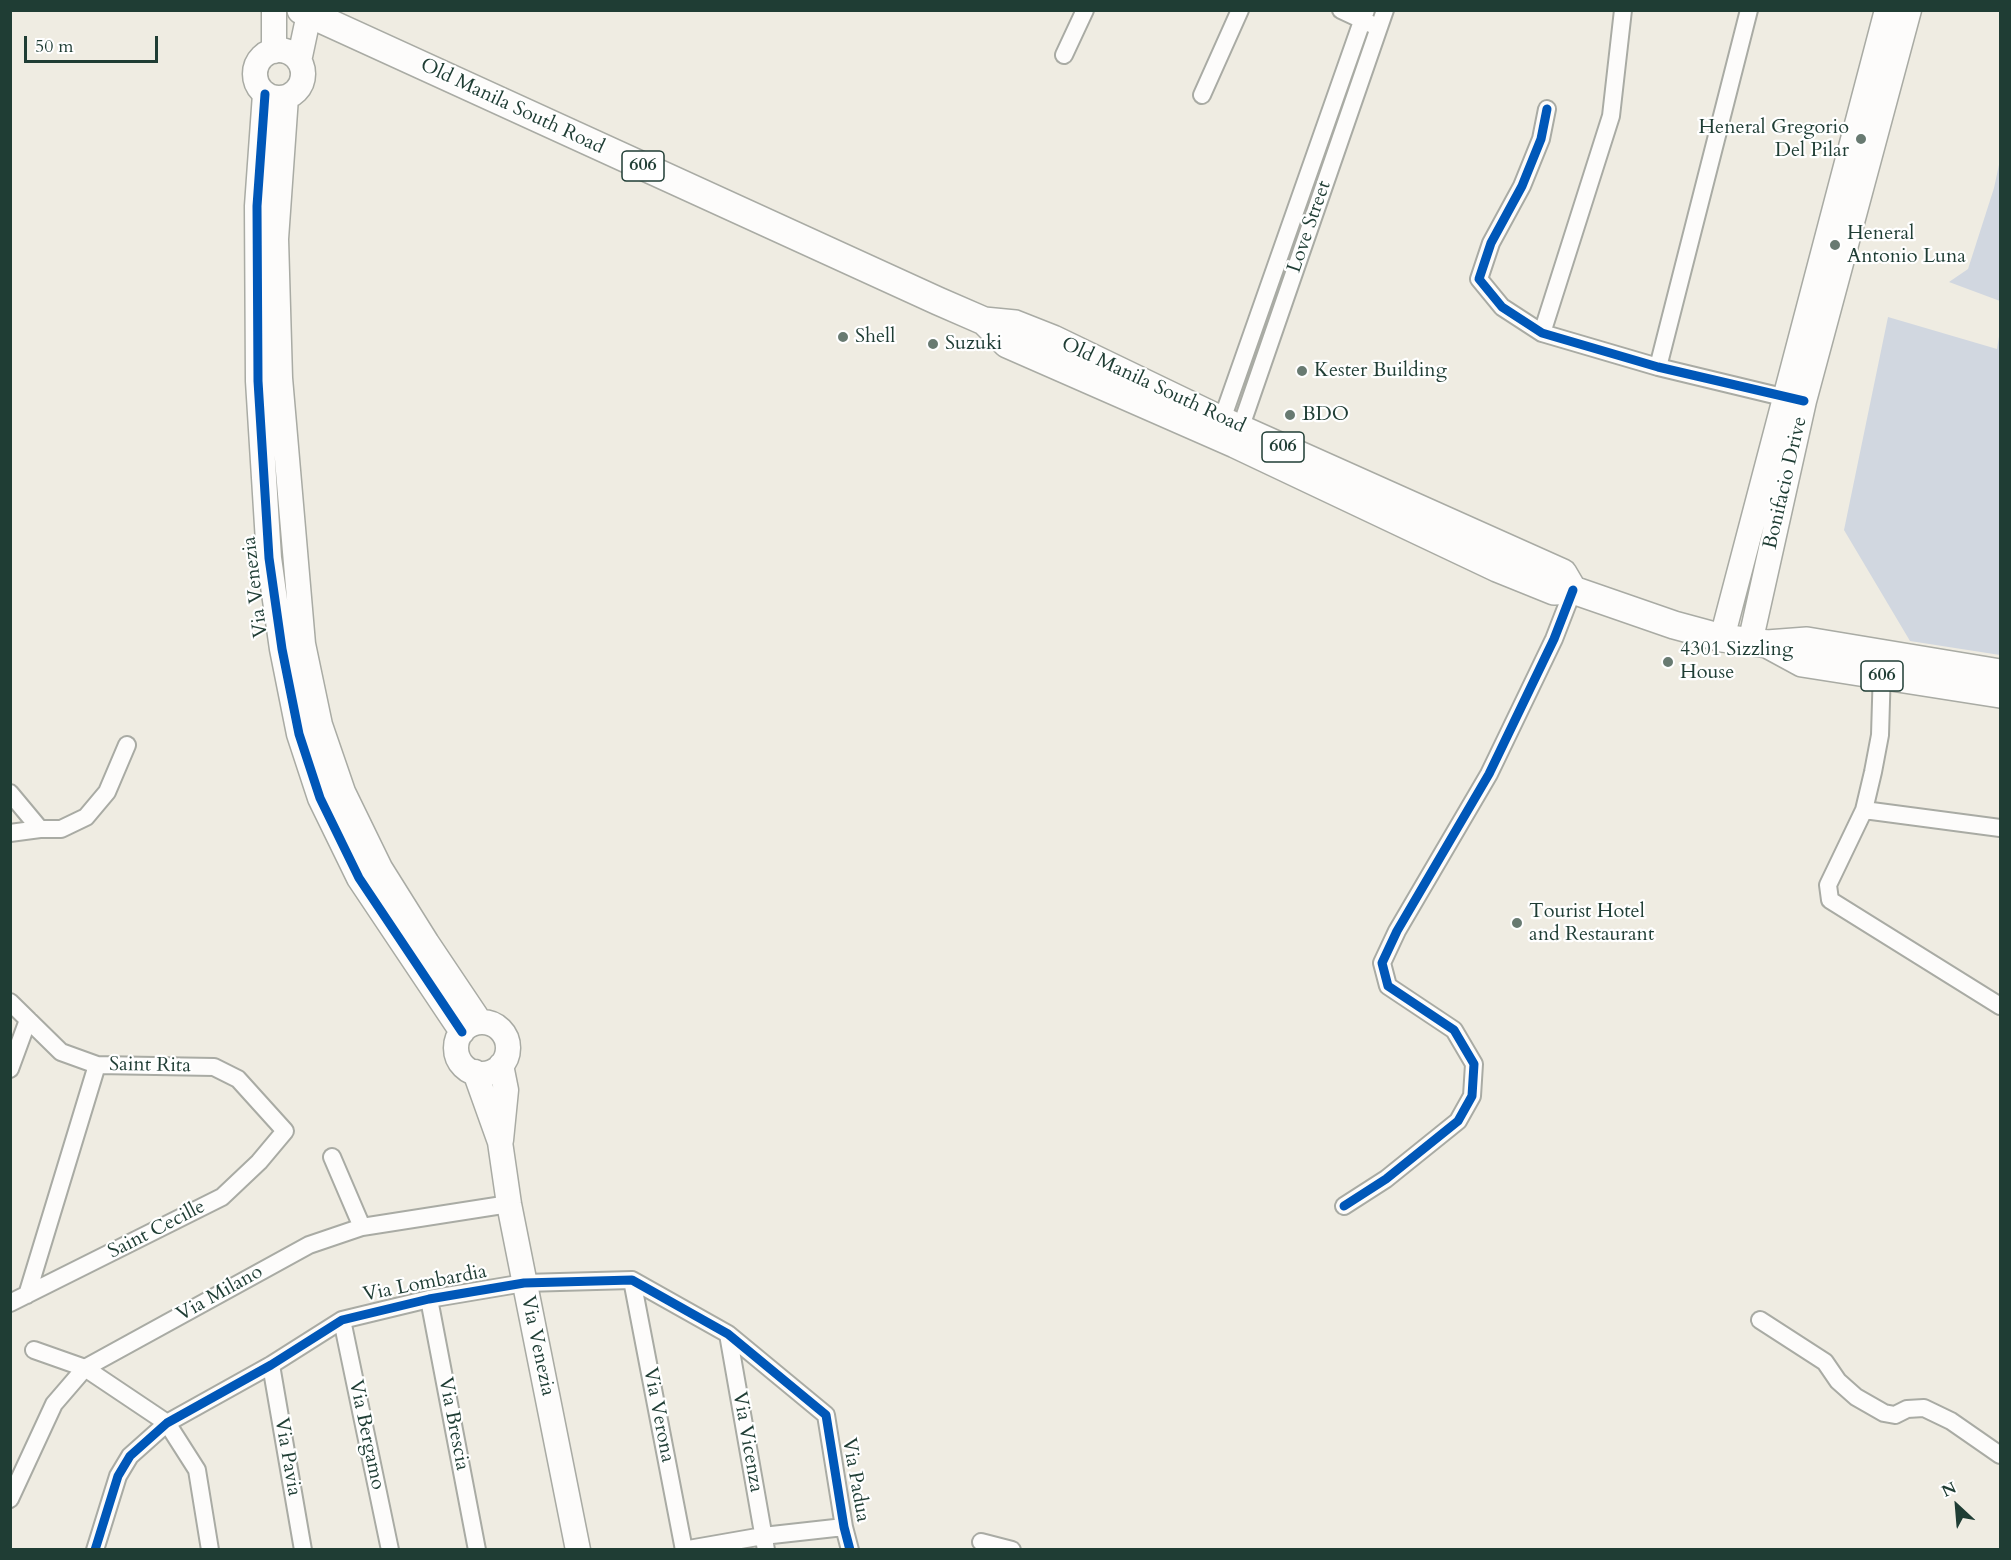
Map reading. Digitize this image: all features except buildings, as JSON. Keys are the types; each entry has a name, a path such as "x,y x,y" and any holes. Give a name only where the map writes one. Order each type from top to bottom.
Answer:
{"main road":[{"name":"Old Manila South Road","path":"305,12 984,321 1007,344 1228,432 1497,568 1554,591 1573,590 1664,622 1722,638"},
{"name":"606","path":"1722,638 1759,643 1807,641 1882,665 2001,694"},
{"name":"606","path":"1882,665 2001,673"}],"street":[{"path":"274,10 274,51"},
{"path":"1064,55 1085,10"},
{"path":"1202,95 1240,10"},
{"path":"1341,10 1365,15 1379,28"},
{"name":"Love Street","path":"1228,432 1385,10"},
{"path":"1542,333 1611,116 1623,10"},
{"path":"1658,367 1749,10"},
{"name":"Bonifacio Drive","path":"1759,643 1794,399 1818,277 1887,10"},
{"name":"Bonifacio Drive","path":"1722,638 1909,10"},
{"path":"299,61 305,12"},
{"name":"Love Street","path":"1228,432 1365,15"},
{"path":"274,51 288,52 299,61 302,68 302,82 298,89 275,95 256,81 255,73 261,59 274,51"},
{"name":"Via Venezia","path":"275,95 257,206 258,381 269,558 282,649 298,734 320,798 358,878 471,1027"},
{"path":"1547,109 1541,139 1534,158 1522,186 1491,243 1479,279 1502,307 1542,333 1658,367 1794,399"},
{"path":"1344,1206 1386,1179 1458,1121 1472,1096 1474,1064 1454,1030 1388,986 1382,963 1397,931 1489,774 1554,639 1573,590"},
{"path":"1882,665 1880,735 1864,810 1828,885 1830,900 2001,1006"},
{"path":"10,833 61,829 86,817 107,792 127,745"},
{"path":"10,793 40,829"},
{"path":"1864,810 2001,828"},
{"name":"Saint Rita","path":"10,1002 61,1052 97,1065 214,1067 238,1079 285,1131"},
{"path":"10,1069 28,1020"},
{"path":"471,1027 497,1027 507,1041 506,1058 501,1065 489,1072 475,1072 461,1063 456,1047 471,1027"},
{"path":"27,1295 97,1065"},
{"path":"500,1142 507,1090 501,1065"},
{"path":"475,1072 500,1142"},
{"name":"Saint Cecille","path":"10,1303 222,1197 259,1162 285,1131"},
{"name":"Via Venezia","path":"500,1142 524,1283 578,1550"},
{"path":"332,1157 362,1227"},
{"name":"Via Milano","path":"10,1499 54,1404 85,1368 309,1245 362,1227 509,1204"},
{"path":"632,1280 728,1334"},
{"name":"Via Lombardia","path":"95,1550 118,1476 130,1456 167,1423 271,1365 342,1320 429,1299 524,1283 632,1280"},
{"name":"Via Verona","path":"632,1280 684,1550"},
{"name":"Via Brescia","path":"429,1299 477,1550"},
{"name":"Via Bergamo","path":"342,1320 390,1550"},
{"path":"1760,1320 1825,1362 1838,1381 1856,1397 1884,1413 1895,1415 1907,1410 1924,1408 1950,1421 2001,1455"},
{"name":"Via Padua","path":"728,1334 826,1415 844,1527 850,1550"},
{"name":"Via Vicenza","path":"728,1334 765,1543"},
{"path":"34,1350 85,1368 167,1423 197,1470 210,1550"},
{"name":"Via Pavia","path":"271,1365 303,1550"},
{"path":"684,1550 765,1543 844,1527"},
{"path":"981,1542 1012,1550"}],"shaded area":[{"path":"2000,160 2000,301 1949,282 1968,269 1994,188"},
{"path":"1888,317 1997,349 2000,330 2000,655 1910,641 1844,530"}],"cycle path":[{"path":"265,94 257,206 258,381 269,558 282,649 299,734 320,798 359,878 462,1032"},
{"path":"1547,109 1541,139 1522,186 1491,243 1479,279 1502,307 1542,333 1658,367 1804,401"},
{"path":"1344,1206 1386,1179 1458,1121 1472,1096 1474,1064 1454,1030 1388,986 1382,963 1397,931 1489,774 1554,639 1573,590"},
{"path":"95,1550 118,1476 130,1456 167,1423 271,1365 342,1320 429,1299 524,1283 632,1280 728,1334 826,1415 844,1527 850,1550"}],"place":[{"name":"Heneral Gregorio Del Pilar","path":"1861,139"},
{"name":"Heneral Antonio Luna","path":"1835,245"},
{"name":"Shell","path":"843,337"},
{"name":"Suzuki","path":"933,344"},
{"name":"Kester Building","path":"1302,371"},
{"name":"BDO","path":"1290,415"},
{"name":"4301 Sizzling House","path":"1668,662"},
{"name":"Tourist Hotel and Restaurant","path":"1517,923"}]}
